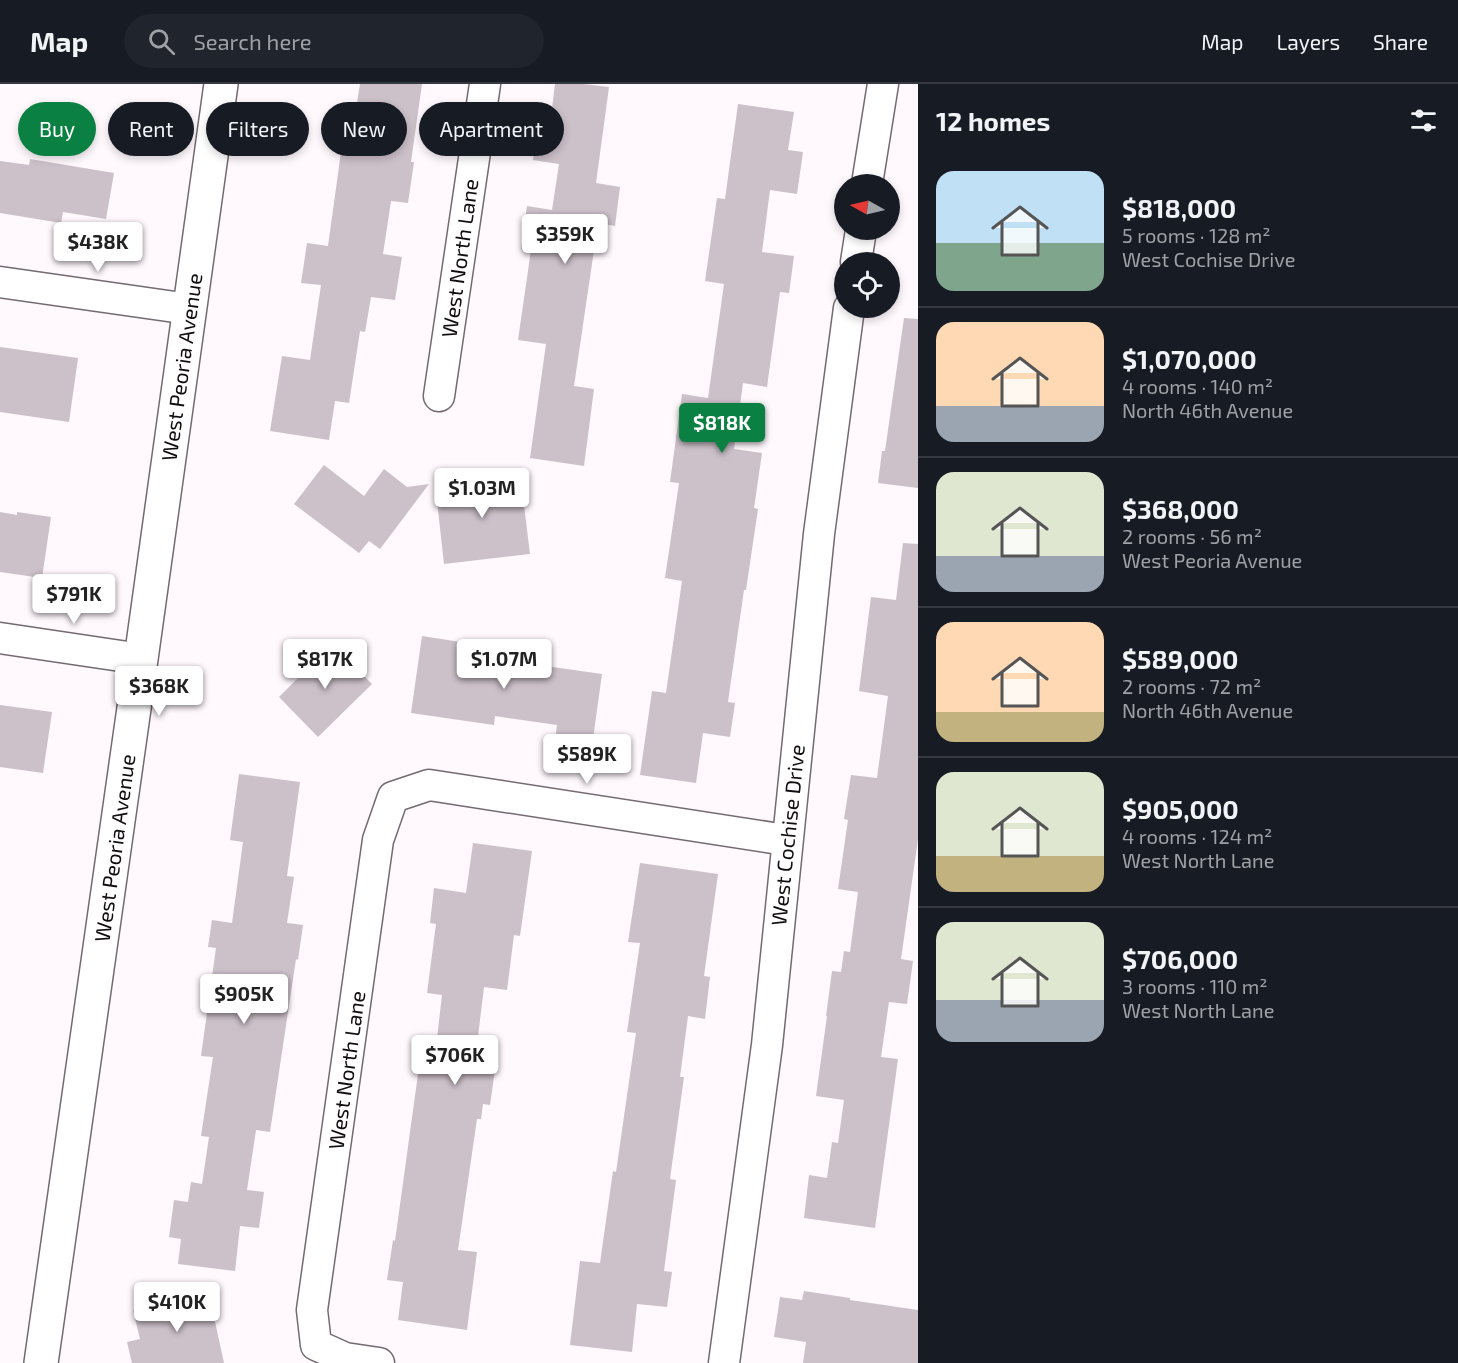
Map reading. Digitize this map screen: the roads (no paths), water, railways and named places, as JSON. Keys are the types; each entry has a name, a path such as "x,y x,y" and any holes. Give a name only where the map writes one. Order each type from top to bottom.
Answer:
{"main road":[{"name":"West Peoria Avenue","path":"41,1363 221,84"}],"street":[{"name":"West North Lane","path":"439,396 485,84"},
{"path":"869,174 883,84"},
{"path":"0,282 189,309"},
{"name":"West Cochise Drive","path":"724,1363 766,1045 819,534 848,318"},
{"path":"0,638 141,659"},
{"name":"West North Lane","path":"379,1363 345,1358 316,1345 312,1310 378,840 393,797 429,785 786,840"}]}
